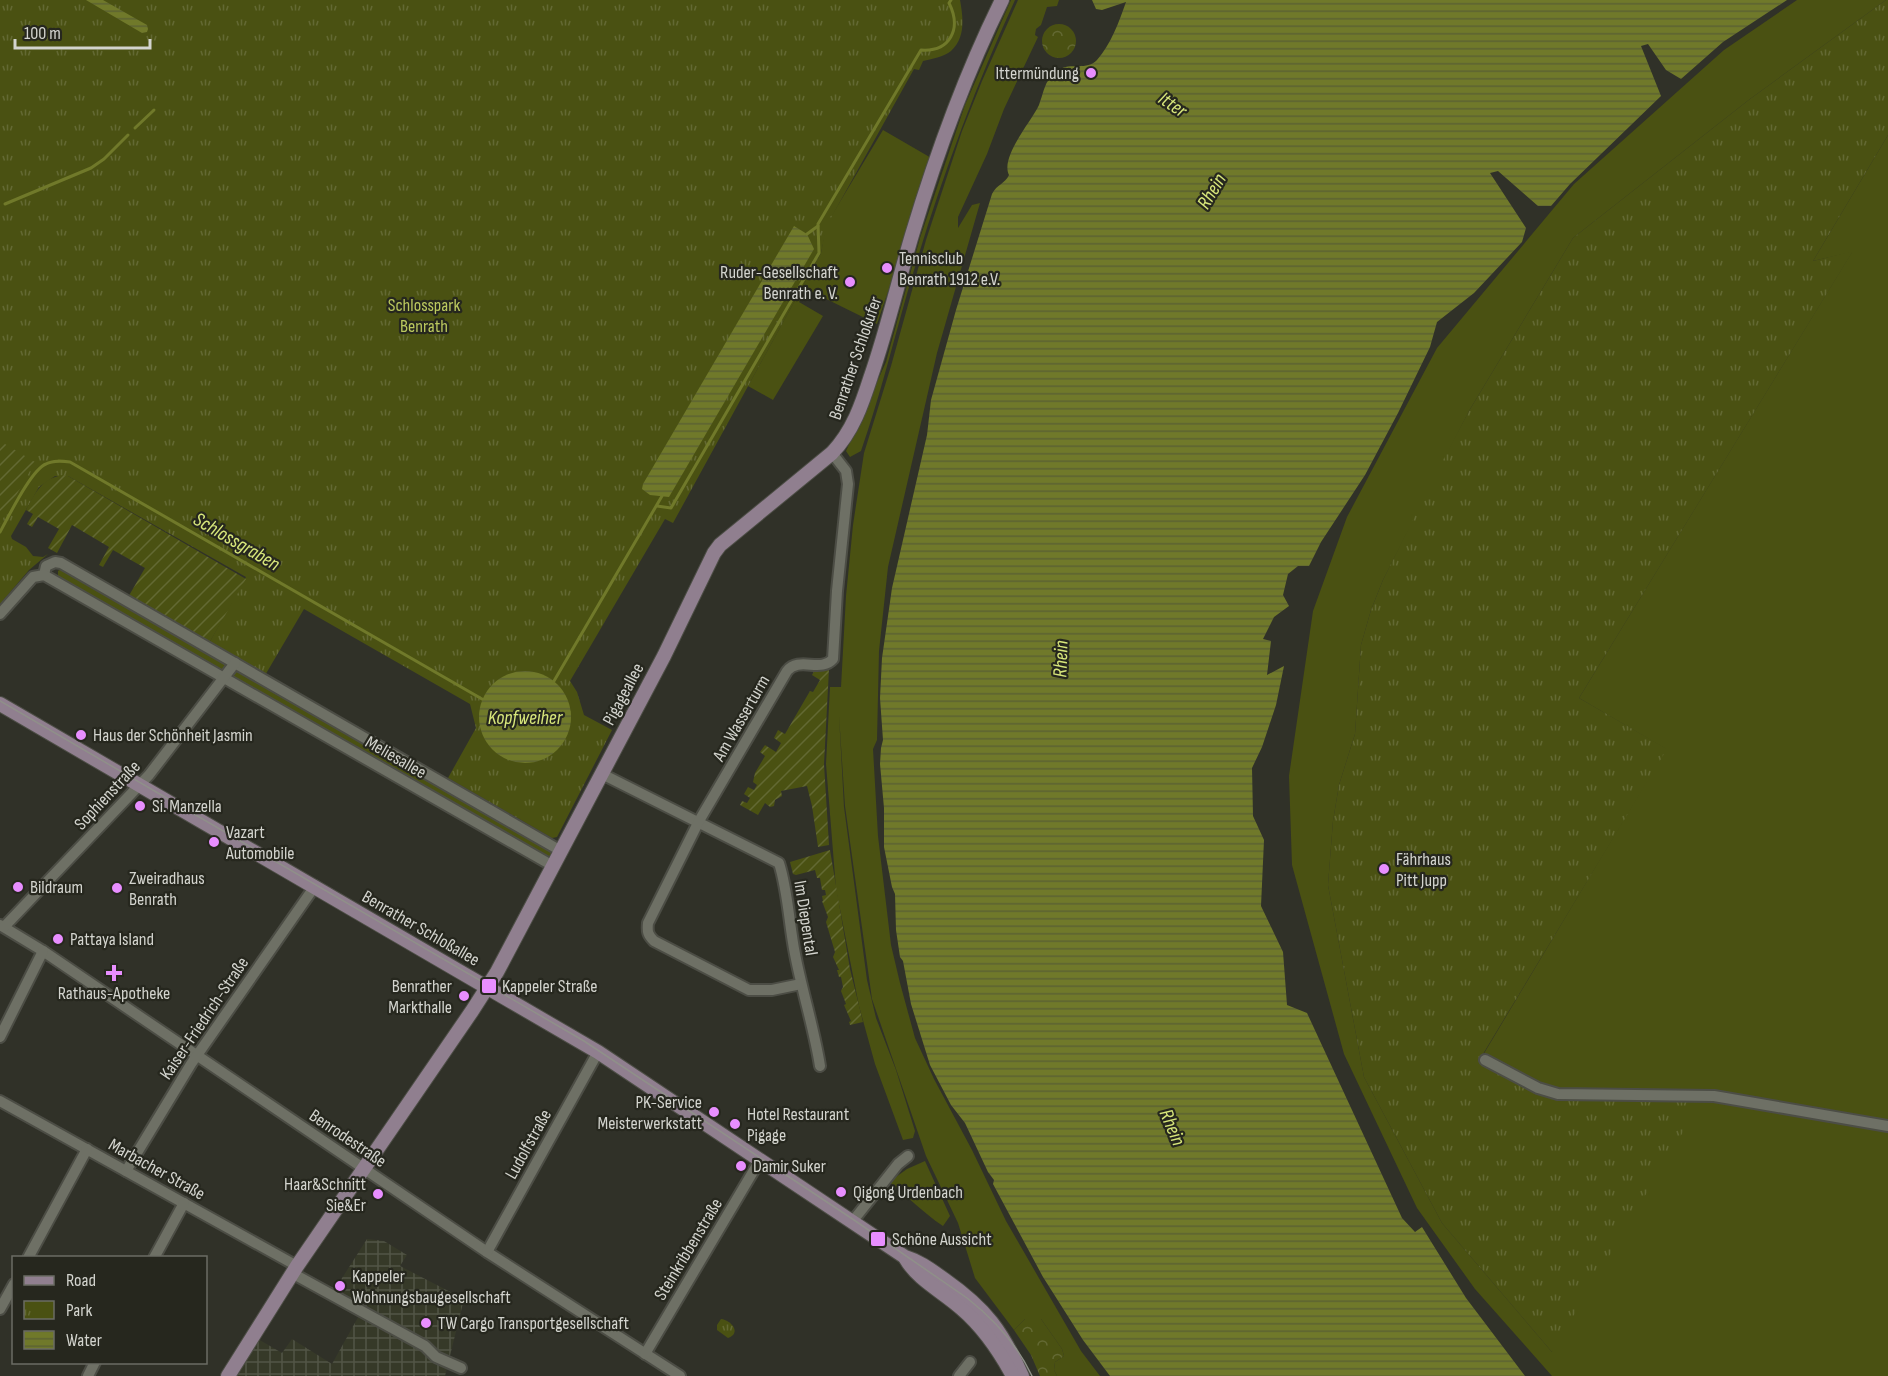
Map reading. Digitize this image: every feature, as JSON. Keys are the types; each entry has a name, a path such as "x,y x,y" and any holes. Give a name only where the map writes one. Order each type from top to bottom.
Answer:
{"street":[{"name":"Benrather Schloßufer","path":"832,453 852,427 867,390 941,148 976,56 1002,0"},
{"name":"Am Wasserturm","path":"699,821 791,666 824,665 831,662 834,654 837,591 848,484 846,471 832,453"},
{"name":"Pigageallee","path":"488,987 664,656 714,553 720,545 832,453"},
{"name":"Meliesallee","path":"44,575 48,565 55,562 61,563 561,851"},
{"name":"Meliesallee","path":"0,614 33,577 44,575 553,866"},
{"path":"223,676 235,663"},
{"name":"Sophienstraße","path":"2,926 140,785 223,676"},
{"name":"Benrather Schloßallee","path":"0,704 598,1052 905,1257 918,1261 966,1295 981,1309 991,1330"},
{"name":"Im Diepental","path":"602,774 779,863 801,984 820,1066"},
{"path":"699,821 648,923 648,935 654,941 749,990 772,990 801,984"},
{"name":"Kaiser-Friedrich-Straße","path":"126,1171 197,1055 315,886"},
{"name":"Benrodestraße","path":"2,926 43,951 487,1251 680,1376"},
{"path":"0,1037 43,951"},
{"path":"228,1376 295,1270 488,987"},
{"name":"Ludolfstraße","path":"487,1251 598,1052"},
{"path":"1485,1060 1538,1088 1558,1094 1714,1096 1888,1126"},
{"name":"Marbacher Straße","path":"0,1101 184,1203 425,1346 436,1357 461,1368"},
{"path":"29,1256 87,1149"},
{"path":"852,1222 898,1164 908,1156"},
{"name":"Steinkribbenstraße","path":"645,1354 760,1161"},
{"path":"155,1256 184,1203"},
{"path":"0,1308 12,1287"},
{"path":"991,1330 1013,1376"},
{"path":"991,1330 1022,1376"},
{"path":"958,1376 970,1362"}],"shaded area":[{"path":"367,1239 384,1241 407,1255 400,1266 464,1299 445,1376 233,1376 258,1339 282,1353 292,1339 332,1364 361,1312 330,1297"}],"green space":[{"name":"Schlosspark Benrath","path":"0,0 960,0 962,27 959,40 945,55 923,61 919,70 914,69 827,225 821,253 673,523 665,519 570,681 577,692 584,715 612,730 557,837 552,838 448,778 476,728 470,704 304,609 264,677 208,645 246,577 68,476 55,476 39,487 11,536 12,539 26,547 33,556 43,557 48,554 29,570 0,604"},
{"path":"1011,0 1015,0 955,145 930,219 861,451 850,457 846,451 886,362 920,238 965,105"},
{"path":"1018,0 1059,0 1057,6 1047,7 1041,25 1036,29 1035,35 1038,37 1004,109 987,154 958,217 958,228 972,205 980,203 937,353 888,567 879,651 877,740 873,749 878,836 891,945 915,1038 1006,1221 1081,1351 1100,1376 1057,1376 1054,1370 1055,1362 1064,1356 1062,1349 1041,1319 1025,1319 1014,1330 975,1278 958,1223 926,1156 872,999 845,806 839,715 844,807 867,980 876,1018 896,1070 915,1131 913,1138 903,1140 875,1064 859,1006 836,889 826,764 830,687 841,687 846,596 853,525 864,453 926,240 962,131"},
{"path":"1797,0 1886,0 1750,99 1573,238 1469,411 1383,580 1371,610 1361,645 1355,734 1339,785 1333,821 1328,885 1364,1077 1442,1223 1552,1352 1575,1091 1551,1087 1483,1055 1666,749 1579,698 1852,252 1813,261 1888,135 1888,1376 1552,1376 1475,1289 1417,1208 1344,1054 1292,865 1289,776 1313,611 1347,517 1437,348 1574,184 1724,50"},
{"path":"1888,0 1888,135 1813,261 1853,251 1579,698 1667,749 1483,1054 1552,1087 1575,1091 1708,1090 1552,1352 1442,1223 1364,1077 1328,885 1333,821 1339,785 1355,734 1361,645 1383,580 1434,477 1469,411 1573,238 1750,99"},
{"path":"1059,24 1071,29 1076,41 1071,53 1059,58 1047,53 1042,41 1047,29"},
{"name":"Tennisclub Benrath 1912 e.V.","path":"883,130 933,159 877,324 806,289 799,302 823,316 773,400 748,386 821,253 826,225"},
{"path":"0,441 35,462 0,524"},
{"path":"63,475 246,579 208,645 127,599 145,568 113,550 103,567 99,565 109,547 72,525 57,553 48,548 59,529 38,517 32,527 27,524 33,514 26,510 36,492 50,479"},
{"path":"62,568 554,850 551,860 58,577 58,571"},
{"path":"816,668 829,669 824,764 829,845 818,847 807,786 781,791 782,796 775,800 774,806 770,807 765,803 758,815 740,805 742,801 747,803 750,798 744,794 748,787 754,790 757,785 753,782 755,773 765,756 760,752 765,745 776,752 781,743 774,738 778,730 785,734 810,691 813,692 820,680 812,675"},
{"path":"830,850 850,969 863,1022 850,1025 851,1021 841,991 843,987 841,977 839,977 837,970 839,970 833,957 835,952 826,922 828,917 822,901 822,896 826,895 825,890 822,890 820,878 817,878 815,870 796,875 793,874 790,862"},
{"path":"925,1161 950,1216 943,1226 889,1182 907,1169"},
{"path":"721,1319 734,1327 734,1333 728,1338 717,1330"},
{"path":"1025,1319 1041,1319 1062,1349 1064,1356 1055,1362 1054,1370 1057,1376 1040,1376 1031,1355 1014,1330"}],"water":[{"path":"86,0 103,0 147,25 147,32 142,33"},
{"path":"1092,0 1787,0 1723,42 1681,79 1666,70 1648,44 1641,46 1661,96 1570,184 1551,206 1538,206 1498,171 1490,173 1526,228 1522,242 1474,293 1437,322 1430,347 1365,475 1321,542 1309,566 1298,566 1288,574 1283,595 1289,606 1274,617 1263,639 1271,641 1267,675 1284,666 1276,705 1262,747 1252,768 1253,816 1264,840 1261,906 1283,952 1287,1005 1307,1013 1402,1218 1415,1232 1422,1227 1466,1298 1525,1376 1110,1376 1083,1340 1043,1277 993,1184 994,1180 965,1123 951,1105 930,1065 911,1004 903,961 900,957 896,930 895,894 884,847 884,808 880,764 883,740 880,698 882,658 892,588 927,435 931,400 992,194 1009,175 1007,168 1012,149 1039,105 1050,77 1063,68 1089,65 1097,60 1110,40 1126,2 1102,10 1096,9"},
{"path":"794,226 807,234 814,249 669,497 650,495 642,489 643,484"},
{"name":"Kopfweiher","path":"525,671 543,674 558,684 568,699 571,717 568,735 558,750 543,760 525,763 507,760 492,750 482,735 479,717 482,699 492,684 507,674"}],"waterway":[{"path":"657,506 671,508 819,253 818,224 921,50 939,47 951,37 954,30 953,13 949,3 951,0"},
{"path":"135,128 154,110"},
{"path":"5,204 91,168 104,159 128,135"},
{"path":"807,234 818,226"},
{"name":"Schlossgraben","path":"0,532 21,494 40,468 52,462 70,462 482,699"},
{"path":"554,681 662,496"}],"tram line":[{"path":"0,701 584,1041 854,1220 967,1298 1004,1333 1032,1376"}],"place":[{"name":"Ittermündung","path":"1091,73"},
{"name":"Tennisclub Benrath 1912 e.V.","path":"887,268"},
{"name":"Ruder-Gesellschaft Benrath e. V.","path":"850,282"},
{"name":"Haus der Schönheit Jasmin","path":"81,735"},
{"name":"Si. Manzella","path":"140,806"},
{"name":"Vazart Automobile","path":"214,842"},
{"name":"Fährhaus Pitt Jupp","path":"1384,869"},
{"name":"Bildraum","path":"18,887"},
{"name":"Zweiradhaus Benrath","path":"117,888"},
{"name":"Pattaya Island","path":"58,939"},
{"name":"Rathaus-Apotheke","path":"114,973"},
{"name":"Kappeler Straße","path":"489,986"},
{"name":"Benrather Markthalle","path":"464,996"},
{"name":"PK-Service Meisterwerkstatt","path":"714,1112"},
{"name":"Hotel Restaurant Pigage","path":"735,1124"},
{"name":"Damir Suker","path":"741,1166"},
{"name":"Qigong Urdenbach","path":"841,1192"},
{"name":"Haar&Schnitt Sie&Er","path":"378,1194"},
{"name":"Schöne Aussicht","path":"878,1239"},
{"name":"Kappeler Wohnungsbaugesellschaft","path":"340,1286"},
{"name":"TW Cargo Transportgesellschaft","path":"426,1323"}],"water label":[{"name":"Itter","path":"1173,104"},
{"name":"Rhein","path":"1211,191"},
{"name":"Rhein","path":"1060,659"},
{"name":"Rhein","path":"1173,1127"}]}
